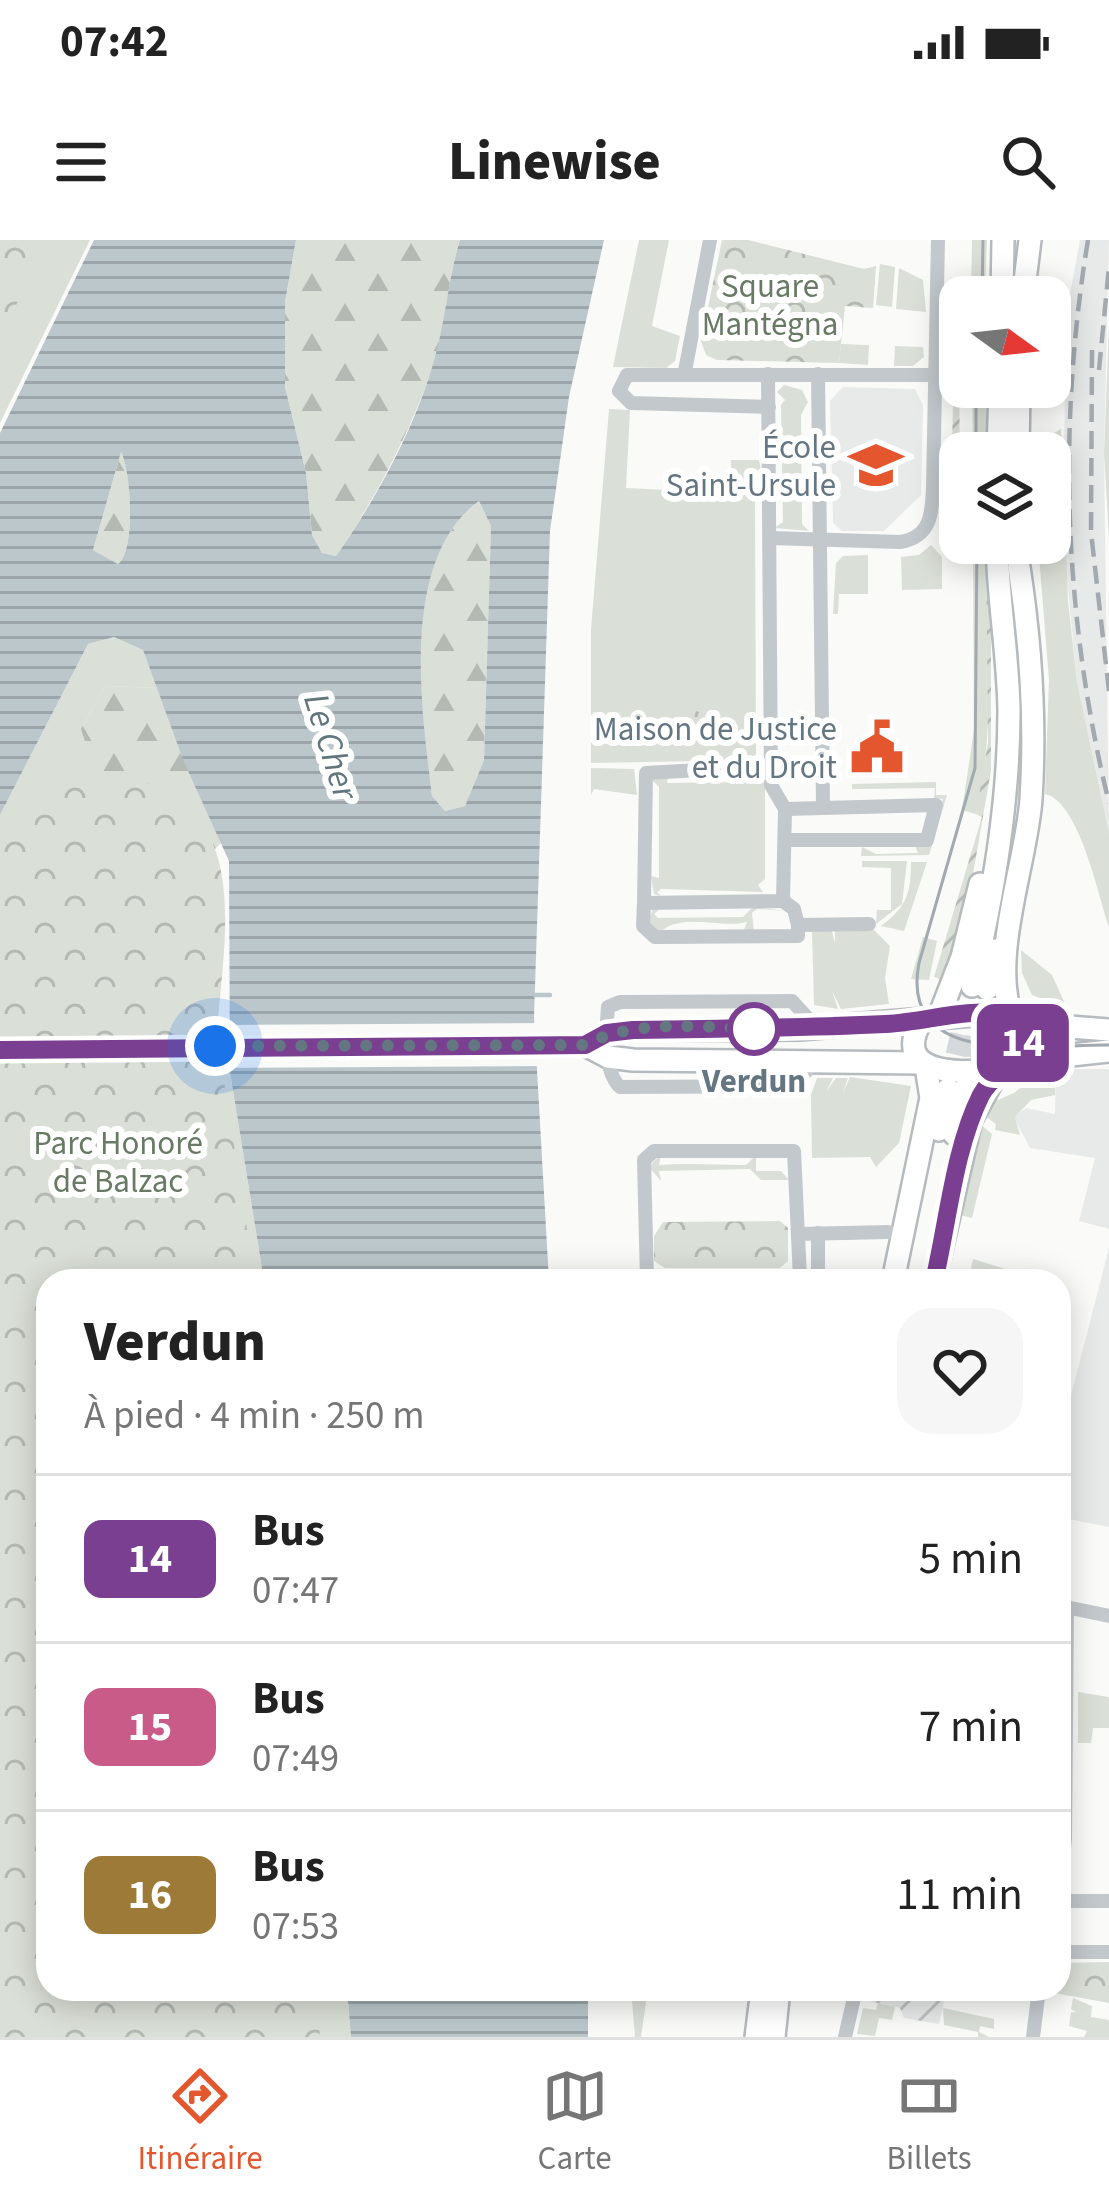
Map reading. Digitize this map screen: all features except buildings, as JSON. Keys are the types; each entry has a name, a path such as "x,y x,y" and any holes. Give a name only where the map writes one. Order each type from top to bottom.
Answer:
{"main road":[{"path":"1026,276 1030,240"},
{"path":"998,564 1009,704 1007,781 980,987 1018,795 1019,564"},
{"path":"937,1269 971,1120 1023,1045 1004,977 1029,828 1035,717 1019,567"},
{"path":"895,1269 931,1098 913,1043 966,945 987,844 998,578"},
{"path":"2,1050 585,1045 607,1033 1000,1013 1016,1021 1109,1030"},
{"path":"585,1045 608,1058 1007,1066 1109,1051"},
{"path":"908,1269 956,1089 922,1269"},
{"path":"756,2037 760,2001"},
{"path":"773,2037 778,2001"}],"street":[{"path":"685,371 710,240"},
{"path":"770,538 900,542 921,535 932,505 938,240"},
{"path":"769,407 631,403 619,394 627,375 685,371 936,374"},
{"path":"768,374 771,766 772,794 785,809 783,901"},
{"path":"818,374 823,806"},
{"path":"644,904 783,901 794,909 798,936 655,937 643,926 646,773 771,766"},
{"path":"785,809 936,805 927,840 786,840"},
{"path":"798,925 869,924"},
{"path":"607,1033 608,1058"},
{"path":"647,1269 644,1160 654,1151 794,1151 803,1269"},
{"path":"800,1234 888,1232"},
{"path":"818,1233 818,1269"},
{"path":"1071,1609 1109,1616"},
{"path":"1071,1899 1109,1901"},
{"path":"1071,1952 1109,1952"},
{"path":"844,2037 853,2001"},
{"path":"1033,2037 1038,2001"}],"shaded area":[{"path":"1080,240 1109,240 1104,454 1109,833 1077,682 1066,564 1071,564 1071,432 1064,432 1065,408 1071,408 1071,289"},
{"name":"École Saint-Ursule","path":"843,387 915,389 923,405 921,495 884,531 842,531 833,523 830,401"},
{"path":"1056,1069 1109,1069 1109,1229 1079,1221 1095,1158 1030,1148 1014,1117 1026,1108 1055,1114"},
{"path":"1109,1248 1109,1527 1071,1519 1071,1395"},
{"path":"869,2001 944,2001 939,2024 904,2018 900,2008"}],"green space":[{"path":"0,240 48,240 0,338"},
{"path":"45,240 90,240 0,423 0,327"},
{"path":"296,240 460,240 439,342 421,398 389,468 336,556 322,553 312,535 306,473 285,387 285,302"},
{"path":"639,240 669,240 652,326 680,336 675,361 666,368 613,367"},
{"name":"Square Mantégna","path":"722,240 748,240 864,269 876,266 873,308 845,306 839,363 717,360 706,355 701,341"},
{"path":"972,240 987,240 986,276 971,276"},
{"path":"880,264 895,267 892,307 876,305"},
{"path":"899,268 923,280 926,312 896,309"},
{"path":"1109,325 1109,537 1104,454"},
{"path":"841,344 869,345 868,365 839,363"},
{"path":"895,346 923,347 924,357 913,366 894,366"},
{"path":"784,385 802,390 808,402 801,415 802,524 809,531 774,528 783,522 781,405 785,400 777,392"},
{"path":"953,408 959,408 960,432 952,432"},
{"path":"972,408 986,408 986,432 973,432"},
{"path":"609,409 630,410 626,488 755,494 756,760 591,763 591,630"},
{"path":"121,452 130,510 127,543 118,564 93,550"},
{"path":"731,460 759,460 763,481 731,478"},
{"path":"479,501 491,526 484,760 465,806 445,811 432,796 423,722 420,681 425,598 436,560 453,527"},
{"path":"931,545 939,554 942,589 902,590 901,557 919,555"},
{"path":"868,555 868,594 839,594 838,614 833,614 836,563 843,556"},
{"path":"973,564 986,564 989,679 976,814 962,810 974,730"},
{"path":"986,564 991,564 991,770 964,926 948,981 934,977 982,817 976,814 988,742"},
{"path":"1040,564 1066,564 1077,682 1109,833 1109,927 1077,831 1057,800 1045,794 1049,680"},
{"path":"114,637 143,650 157,688 105,686 81,729 99,783 0,985 0,815 88,644"},
{"path":"105,686 157,688 221,843 212,852 100,789 81,729"},
{"path":"691,710 703,714 707,726 703,738 691,742 679,738 675,726 679,714"},
{"path":"591,768 634,769 637,795 594,789 591,795"},
{"name":"Parc Honoré de Balzac","path":"99,774 155,787 192,811 214,845 224,886 225,931 216,1067 222,1068 253,1269 36,1269 36,2001 317,2001 320,2037 0,2037 0,840 28,803 68,782"},
{"path":"754,774 765,784 765,879 758,885 763,892 661,889 657,892 661,896 654,894 651,876 659,878 659,787 651,779 668,775 667,783 751,782"},
{"path":"936,782 936,795 947,795 929,855 861,856 862,847 876,854 918,853 914,843 930,842 943,799 934,798 935,788 852,789 852,784"},
{"path":"862,861 907,861 902,904 876,924 877,910 891,910 891,868 862,867"},
{"path":"911,862 927,862 904,931 881,926 906,898"},
{"path":"753,907 787,911 757,909 752,913 754,932 743,932 747,922 690,922 659,933 648,921 653,909 661,908 654,914 658,918 743,917"},
{"path":"869,925 890,946 885,978 889,1004 841,1009 832,991 838,1009 814,1005 812,931 832,931 835,943 835,931 869,931"},
{"path":"923,937 937,941 929,980 911,979"},
{"path":"1021,950 1052,975 1067,1008 1032,995 1022,973"},
{"path":"1043,1069 1056,1069 1055,1095 1031,1100 1015,1117 1020,1135 995,1130 996,1124 986,1117 993,1102 1014,1093"},
{"path":"230,1072 262,1269 223,1269 69,1073"},
{"path":"850,1077 911,1086 899,1143 876,1167 870,1157 812,1158 811,1095 817,1078 833,1078 826,1092 836,1078 848,1078 843,1093"},
{"path":"978,1122 992,1134 972,1218 956,1214"},
{"path":"661,1154 659,1165 746,1165 756,1155 756,1171 781,1171 789,1180 761,1180 750,1169 659,1171 661,1181 649,1167"},
{"path":"780,1221 788,1228 788,1261 780,1268 665,1268 654,1261 654,1236 663,1222"},
{"path":"973,1259 1005,1269 971,1269"},
{"path":"1078,1692 1109,1697 1109,1728 1093,1728 1091,1743 1078,1743"},
{"path":"1109,1962 1109,2003 1071,1996 1071,1963"},
{"path":"1073,1998 1092,2006 1091,2017 1109,2020 1109,2037 1084,2037 1087,2031 1069,2026 1071,2012 1076,2012 1071,2009"},
{"path":"246,2001 348,2001 351,2037 261,2037"},
{"path":"632,2001 646,2001 641,2037 635,2037"},
{"path":"878,2003 895,2007 892,2020 879,2018 875,2036 857,2034 863,2008 876,2010"},
{"path":"943,2008 994,2019 994,2029 980,2026 979,2032 989,2037 978,2037 978,2032 944,2025"}],"water":[{"name":"Le Cher","path":"94,240 296,240 285,302 285,387 306,473 312,535 322,553 336,556 380,486 418,408 439,342 460,240 604,240 569,397 550,531 534,1017 548,1269 262,1269 230,1072 229,861 184,762 143,650 114,637 88,644 0,815 0,433","holes":["121,452 127,475 127,544 118,564 93,550","479,501 491,526 484,760 465,806 445,811 432,796 424,723 421,639 426,598 436,560 453,527"]},
{"path":"348,2001 588,2001 588,2037 351,2037"}],"pier":[{"path":"540,1023 543,1066 224,1068 224,1025"}],"waterway":[{"path":"535,995 550,995"}],"tunnel":[{"path":"949,1085 972,986"},
{"path":"965,1088 987,989"}],"tram line":[{"path":"982,276 983,240"},
{"path":"976,408 976,432"},
{"path":"977,564 975,768 919,963 918,997 931,1021 953,1036 982,1044 1109,1045"}],"railway":[{"path":"1088,240 1072,381 1070,523 1082,664 1109,803"},
{"path":"1099,370 1109,267"},
{"path":"1092,350 1091,532 1109,691"}],"bus line":[{"name":"14","path":"0,1050 585,1045 607,1033 633,1030 800,1029 908,1023 938,1014 1006,1014 1019,1027 1022,1048 1012,1065 998,1071 985,1088 971,1120 937,1269"}],"place":[{"name":"École Saint-Ursule","path":"876,465"},
{"name":"Maison de Justice et du Droit","path":"877,747"},
{"name":"Verdun","path":"754,1029"}],"route":[{"path":"215,1046 585,1045 607,1033 633,1030 754,1029"}]}
